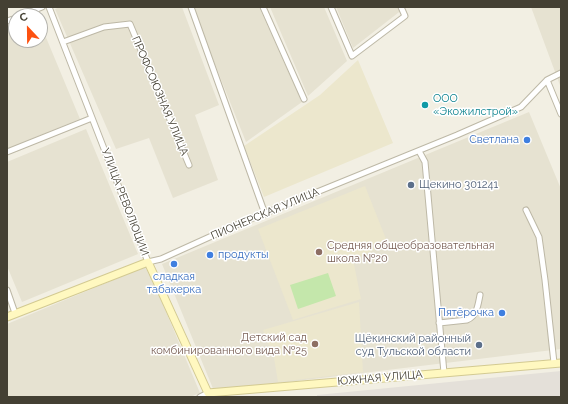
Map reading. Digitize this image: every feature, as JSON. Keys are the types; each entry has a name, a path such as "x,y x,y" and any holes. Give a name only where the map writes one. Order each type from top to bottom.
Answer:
{"street":[{"name":"УЛИЦА РЕВОЛЮЦИИ","path":"49,7 148,262 208,393"},
{"path":"191,7 265,214"},
{"path":"262,7 304,99"},
{"path":"331,7 352,56 405,16 401,7"},
{"name":"ПРОФСОЮЗНАЯ УЛИЦА","path":"63,42 104,27 130,24 189,165"},
{"path":"561,73 548,80 561,114"},
{"name":"ПИОНЕРСКАЯ УЛИЦА","path":"7,317 148,262 161,259 236,225 419,151 521,107 548,80"},
{"path":"7,152 92,118"},
{"path":"419,151 425,162 444,373"},
{"path":"526,210 539,237 557,363"},
{"path":"7,290 15,313"},
{"path":"439,323 472,319 477,311 480,295"},
{"name":"ЮЖНАЯ УЛИЦА","path":"200,397 208,393 557,363"}],"shaded area":[{"path":"60,7 182,7 219,105 195,115 218,180 173,198 149,138 116,149 55,9"},
{"path":"192,7 259,7 302,102 246,142"},
{"path":"270,7 324,7 347,61 308,96"},
{"path":"336,7 402,7 403,9 353,48"},
{"path":"531,7 561,7 561,88"},
{"path":"7,30 8,48 48,48 48,42 80,119 7,149"},
{"path":"358,60 393,143 264,197 244,146 320,95"},
{"path":"529,112 561,189 561,349 214,391 162,264"},
{"path":"86,129 138,254 22,302 7,266 7,162"},
{"name":"Средняя общеобразовательная школа №20","path":"365,186 388,244 353,259 361,299 293,320 258,229"},
{"path":"147,266 200,393 190,397 7,397 7,324"},
{"name":"Детский сад комбинированного вида №25","path":"359,302 363,372 278,382 274,358 263,330"},
{"path":"561,371 561,397 317,397 317,395"}],"green space":[{"path":"328,273 336,296 298,309 290,285"}],"place":[{"name":"ООО «Экожилстрой»","path":"425,105"},
{"name":"Светлана","path":"527,140"},
{"name":"Щекино 301241","path":"411,185"},
{"name":"Средняя общеобразовательная школа №20","path":"319,252"},
{"name":"продукты","path":"210,255"},
{"name":"сладкая табакерка","path":"174,264"},
{"name":"Пятёрочка","path":"502,313"},
{"name":"Детский сад комбинированного вида №25","path":"315,344"},
{"name":"Щёкинский районный суд Тульской области","path":"479,345"}]}
